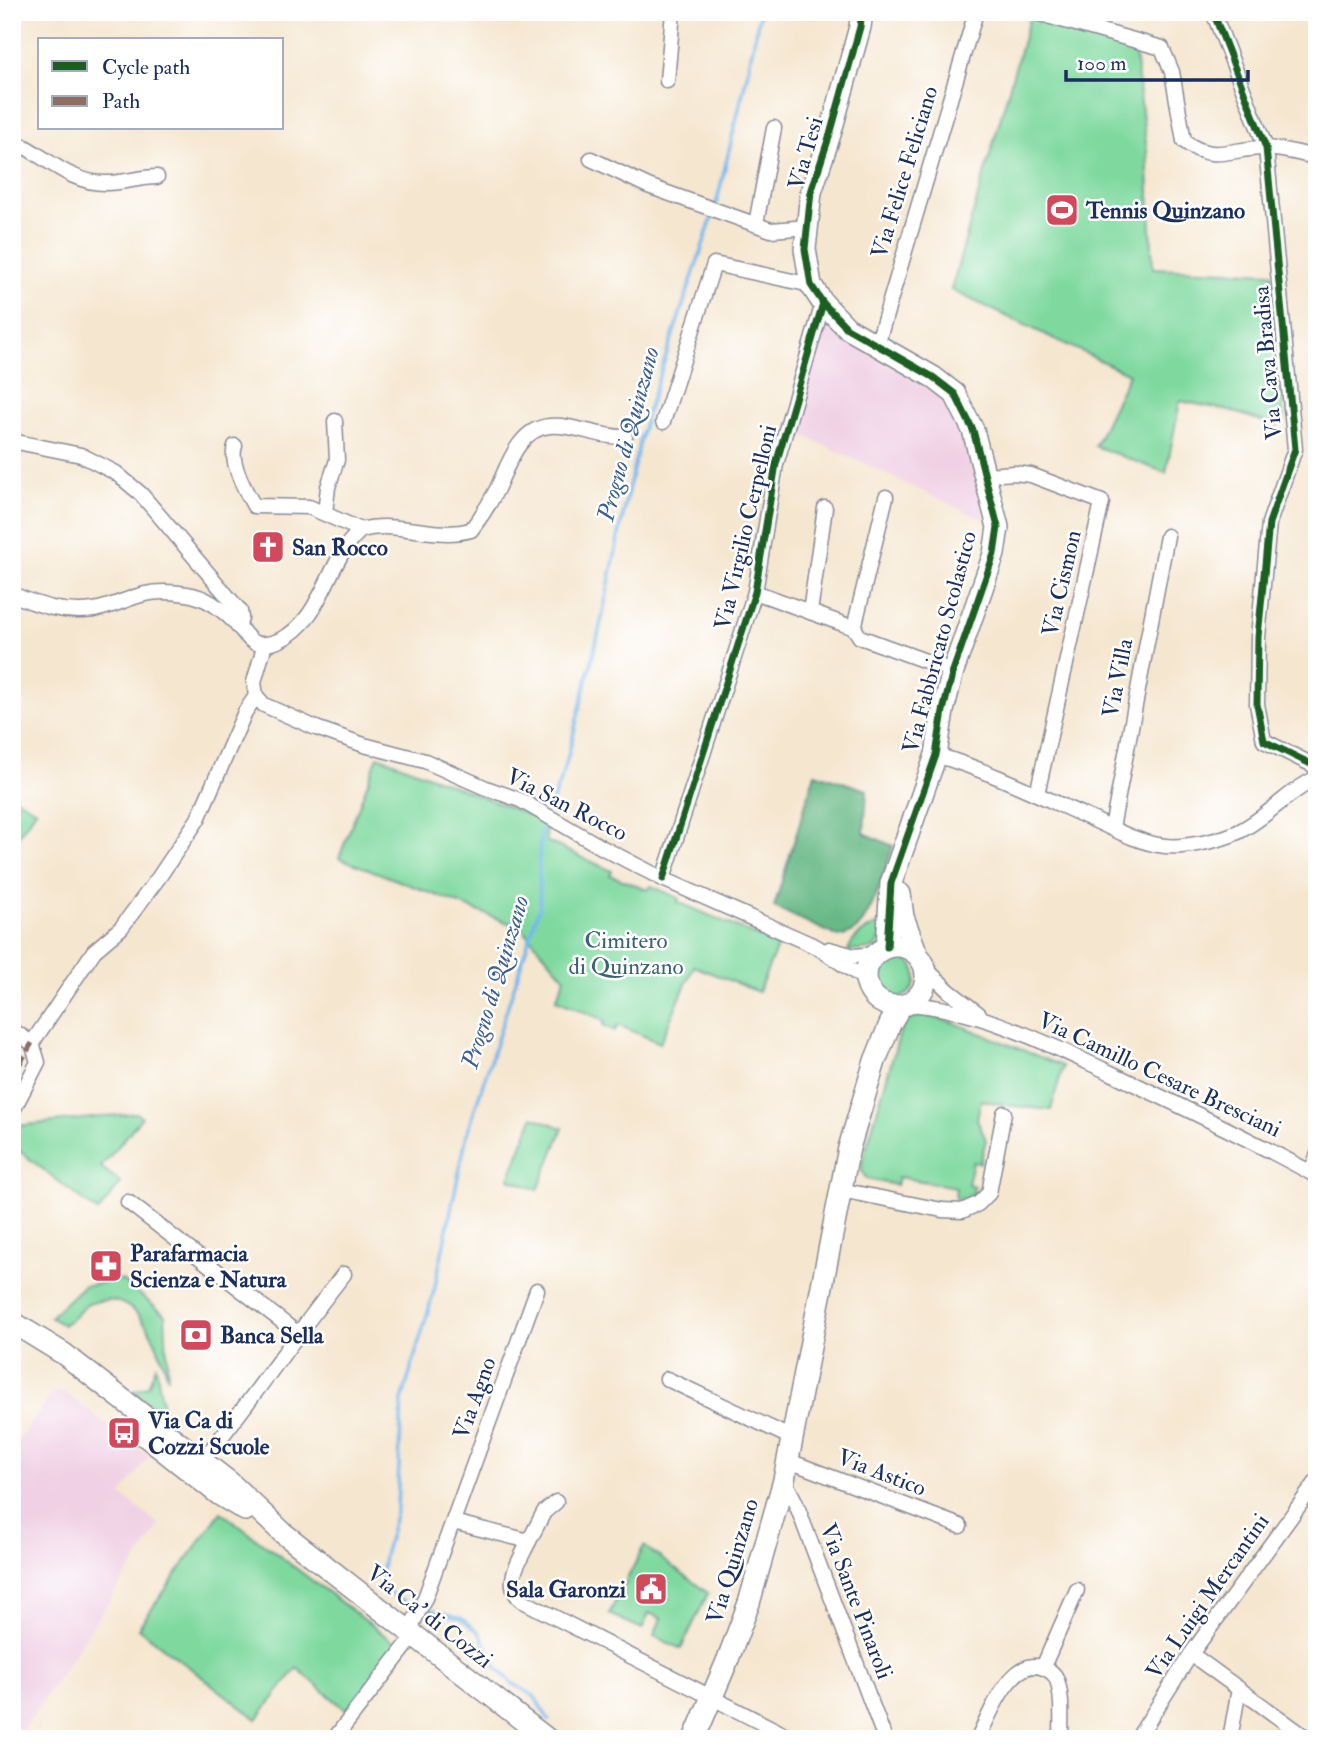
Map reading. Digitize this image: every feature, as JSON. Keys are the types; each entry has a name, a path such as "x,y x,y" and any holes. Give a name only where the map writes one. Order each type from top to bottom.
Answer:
{"street":[{"path":"667,81 673,12"},
{"name":"Via Tesi","path":"823,303 811,285 805,249 811,192 831,131 862,12"},
{"name":"Via Felice Feliciano","path":"877,345 976,12"},
{"path":"1033,12 1162,48 1172,72 1184,141 1192,148 1208,154 1266,148 1317,158"},
{"name":"Via Cava Bradisa","path":"1213,12 1266,148 1295,449 1269,523 1258,637 1256,704 1264,741 1317,767"},
{"path":"756,224 774,128"},
{"path":"12,140 79,179 108,184 140,177 157,177"},
{"path":"591,159 648,186 771,230 808,227"},
{"path":"663,422 714,264 811,285"},
{"name":"Via Fabbricato Scolastico","path":"823,303 847,328 933,377 955,394 973,430 998,527 994,554 953,671 936,755 889,891 890,919 881,951"},
{"name":"Via Virgilio Cerpelloni","path":"663,879 755,592 776,464 823,303"},
{"path":"325,513 328,487 337,460 335,421"},
{"path":"235,446 233,452 239,475 254,506 309,507 361,530 384,527 450,534 471,530 490,503 513,455 524,439 536,429 565,427 598,435 625,437"},
{"path":"12,440 81,455 116,473 141,494 240,611 238,627"},
{"name":"Via Cismon","path":"985,475 1031,475 1102,502 1037,794"},
{"path":"854,628 886,497"},
{"path":"810,612 825,508"},
{"path":"12,594 54,610 70,611 96,610 147,593 192,594 219,608 255,643 265,644 282,639 311,612 345,547 361,530"},
{"name":"Via Villa","path":"1112,828 1167,536"},
{"name":"Via Virgilio Cerpelloni","path":"755,592 854,628 860,636 953,671"},
{"path":"32,1043 94,951 121,928 198,819 245,712 256,696 254,682 265,644"},
{"name":"Via San Rocco","path":"256,696 272,709 316,728 364,745 425,761 536,808 603,848 663,879 817,947 859,975 870,991"},
{"path":"936,755 1037,794 1126,835 1165,846 1207,842 1240,831 1303,784 1317,778"},
{"name":"Via Fabbricato Scolastico","path":"901,857 903,917 921,962"},
{"name":"Via San Rocco","path":"817,947 854,956 881,951"},
{"path":"881,951 905,947 921,962"},
{"name":"Via Quinzano","path":"876,1061 876,1025 866,972 868,964 881,951"},
{"name":"Via Quinzano","path":"694,1739 749,1603 787,1471 849,1148 890,1024 905,1005 919,997 924,988 927,977 921,962"},
{"name":"Via Camillo Cesare Bresciani","path":"921,962 949,991 983,1017"},
{"path":"870,991 889,1006 905,1005"},
{"name":"Via Camillo Cesare Bresciani","path":"905,1005 941,1007 983,1017 1216,1122 1314,1174"},
{"path":"12,1030 32,1043 38,1062 12,1112"},
{"path":"840,1190 942,1210 962,1211 978,1203 989,1193 1004,1113"},
{"path":"1314,1174 1317,1156"},
{"path":"128,1202 297,1333"},
{"path":"202,1461 234,1422 297,1333 345,1274"},
{"name":"Via Agno","path":"334,1739 412,1630 537,1290"},
{"name":"Via Ca' di Cozzi","path":"17,1326 64,1353 229,1482 283,1533"},
{"name":"Via Ca' di Cozzi","path":"17,1326 55,1364 211,1488 283,1533 412,1630 547,1739"},
{"path":"667,1379 794,1439"},
{"name":"Via Astico","path":"787,1471 960,1526"},
{"name":"Via Sante Pinaroli","path":"787,1471 795,1501 886,1739"},
{"name":"Via Luigi Mercantini","path":"1137,1739 1191,1654 1317,1481"},
{"path":"556,1502 544,1512 529,1541 511,1584 513,1592 523,1601 793,1739"},
{"path":"453,1522 529,1541"},
{"path":"1043,1667 1077,1590"},
{"path":"1191,1654 1308,1739"},
{"path":"978,1739 993,1704 1016,1674 1035,1666 1043,1667 1056,1676 1061,1698 1061,1739"},
{"path":"1230,1739 1239,1689"}],"shaded area":[{"path":"817,318 932,391 948,389 939,396 950,408 963,434 981,490 984,520 792,430"},
{"path":"57,1391 64,1392 149,1456 121,1495 160,1525 17,1739 12,1739 12,1449 52,1394"}],"green space":[{"name":"Tennis Quinzano","path":"1030,16 1134,47 1147,152 1153,268 1272,273 1284,421 1276,420 1277,426 1231,411 1180,401 1166,473 1095,446 1129,374 951,290"},
{"name":"Cimitero di Quinzano","path":"378,756 534,817 547,824 546,841 612,871 610,875 648,890 651,886 679,898 678,902 778,945 758,992 694,966 660,1043 618,1025 615,1031 603,1025 604,1020 556,1000 565,978 522,928 339,858"},
{"path":"815,773 867,790 864,833 893,846 878,892 866,916 854,931 839,937 774,907"},
{"path":"12,796 36,810 12,845"},
{"path":"886,923 881,939 874,947 848,951 863,932"},
{"path":"895,956 910,962 916,977 910,992 895,998 880,992 874,977 880,962"},
{"path":"923,1015 952,1022 1063,1066 1051,1110 981,1100 977,1119 986,1140 980,1163 973,1162 968,1184 974,1186 973,1193 965,1198 955,1199 956,1187 898,1177 896,1185 867,1179 862,1172 862,1163 901,1029 905,1021"},
{"path":"136,1113 142,1117 101,1167 121,1183 98,1212 12,1145 12,1135 18,1126"},
{"path":"533,1117 563,1128 538,1190 509,1179"},
{"path":"122,1280 165,1315 168,1378 152,1335 133,1310 121,1303 107,1300 91,1303 63,1325 50,1317 83,1286"},
{"path":"156,1366 164,1414 133,1391 148,1386"},
{"path":"221,1512 399,1646 346,1710 297,1668 257,1719 138,1628"},
{"path":"644,1546 708,1593 681,1649 654,1636 661,1618 649,1613 642,1629 609,1614"}],"waterway":[{"name":"Progno di Quinzano","path":"716,205 760,12"},
{"name":"Progno di Quinzano","path":"549,811 566,764 600,627 646,416 714,212"},
{"name":"Progno di Quinzano","path":"417,1606 400,1600 380,1586 384,1556 397,1508 402,1400 434,1291 467,1134 540,905 539,850 546,818"},
{"name":"Progno di Quinzano","path":"425,1608 461,1618 479,1632 498,1669 512,1683 534,1696 549,1720"}],"marked path":[{"path":"12,1077 32,1043"}],"cycle path":[{"path":"862,12 831,131 811,192 805,249 811,285 823,303 847,328 933,377 955,394 973,430 998,527 994,554 953,671 936,755 891,883 887,947"},
{"path":"1213,12 1266,148 1295,449 1269,523 1258,637 1257,704 1264,741 1317,767"},
{"path":"663,879 755,592 776,464 823,303"}],"place":[{"name":"Tennis Quinzano","path":"1062,210"},
{"name":"San Rocco","path":"268,547"},
{"name":"Parafarmacia Scienza e Natura","path":"106,1266"},
{"name":"Banca Sella","path":"196,1335"},
{"name":"Via Ca di Cozzi Scuole","path":"124,1433"},
{"name":"Sala Garonzi","path":"651,1589"}]}
